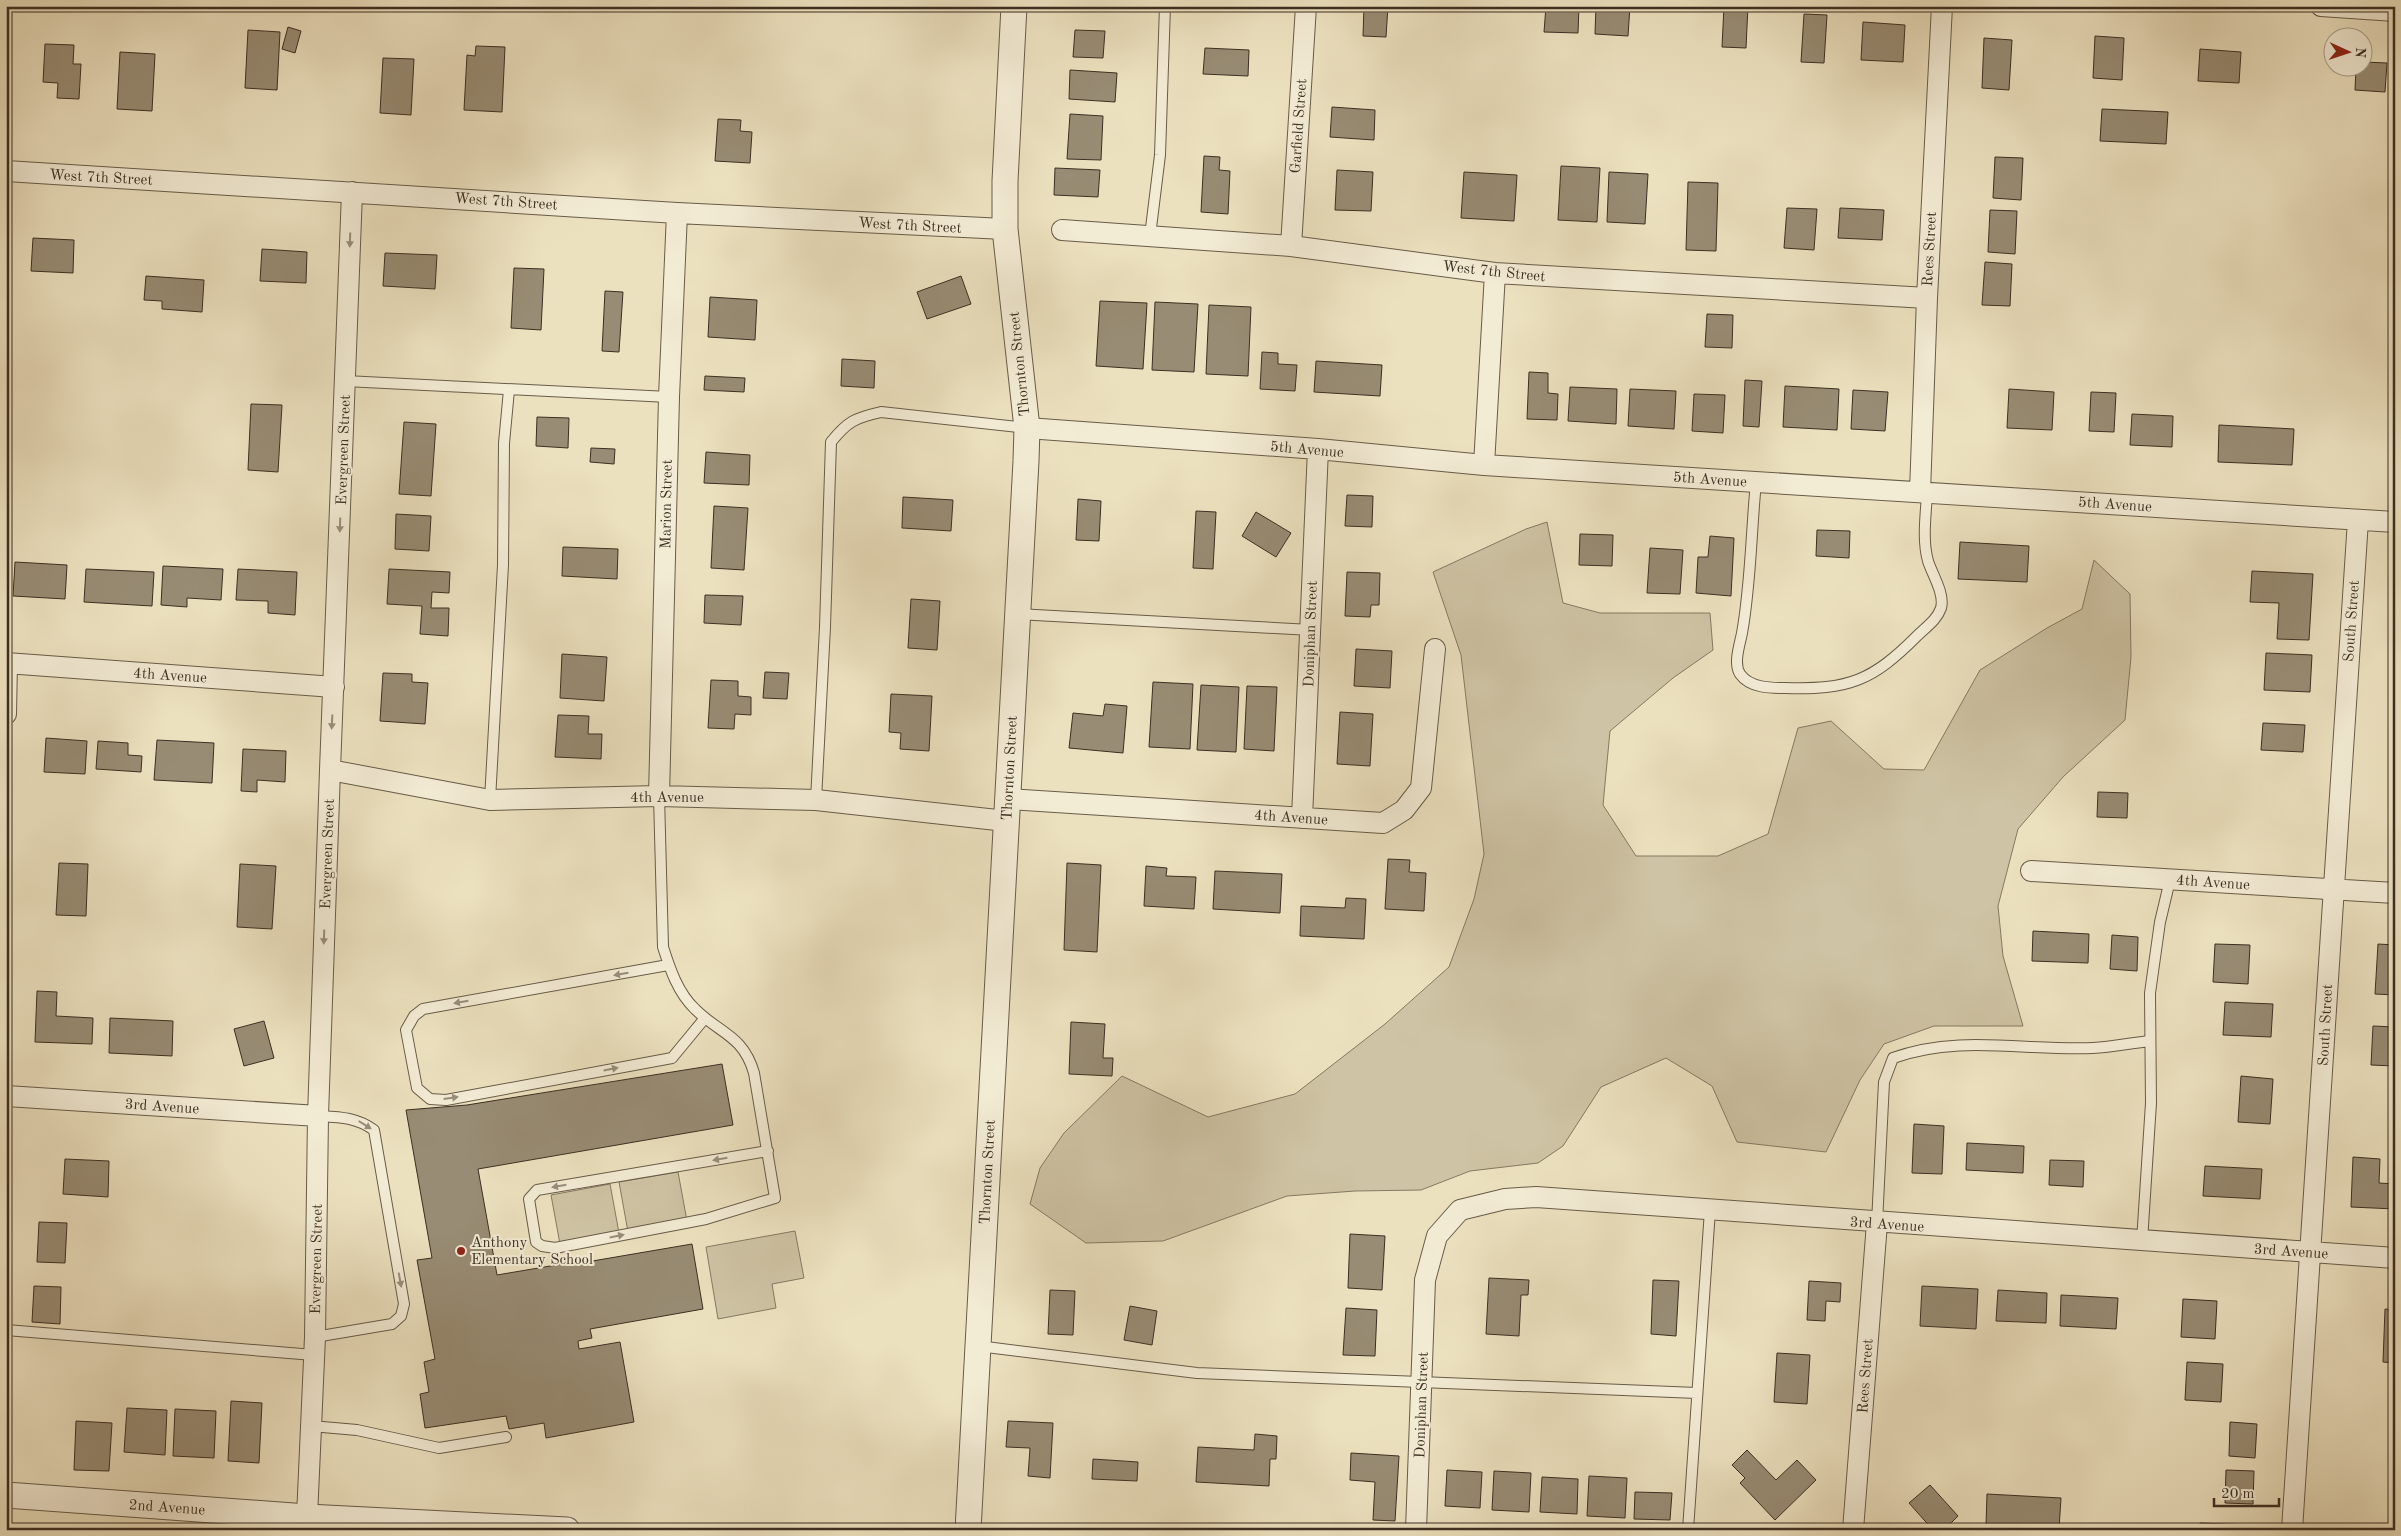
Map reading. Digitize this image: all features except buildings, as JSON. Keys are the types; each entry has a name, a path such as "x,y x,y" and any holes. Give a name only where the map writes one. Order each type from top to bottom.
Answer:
{"street":[{"name":"Thornton Street","path":"968,1530 1027,428 1005,230 1005,181 1014,6"},
{"name":"Garfield Street","path":"1290,246 1306,6"},
{"name":"Rees Street","path":"1924,492 1926,298 1942,6"},
{"path":"2321,6 2395,12"},
{"name":"West 7th Street","path":"6,171 678,213 1005,230"},
{"name":"Evergreen Street","path":"307,1517 314,1346 318,1116 352,192"},
{"name":"Marion Street","path":"659,796 669,397 678,213"},
{"name":"West 7th Street","path":"1062,230 1290,246 1495,274 1926,298"},
{"path":"1484,464 1495,274"},
{"name":"5th Avenue","path":"1027,428 1318,449 1484,464 2395,522"},
{"name":"Doniphan Street","path":"1302,818 1318,449"},
{"name":"South Street","path":"2292,1530 2358,520"},
{"name":"4th Avenue","path":"330,770 490,800 659,796 816,800 1006,810 1382,822 1404,810 1421,788 1435,649"},
{"path":"6,714 7,663"},
{"name":"4th Avenue","path":"7,663 334,687"},
{"name":"4th Avenue","path":"2032,871 2395,893"},
{"name":"3rd Avenue","path":"6,1096 318,1116"},
{"name":"3rd Avenue","path":"1425,1280 1437,1236 1460,1210 1505,1199 1536,1197 1877,1223 2395,1258"},
{"name":"Rees Street","path":"1853,1530 1877,1223"},
{"name":"Doniphan Street","path":"1416,1530 1425,1280"},
{"name":"2nd Avenue","path":"6,1495 307,1517 567,1530"}],"lane":[{"path":"1150,236 1160,155 1165,6"},
{"path":"345,381 669,397"},
{"path":"490,800 502,575 504,443 509,390"},
{"path":"816,800 825,627 831,442 845,424 858,417 881,412 1027,428"},
{"path":"1756,482 1747,598 1737,658 1739,672 1749,683 1770,688 1812,689 1844,686 1879,671 1937,618 1942,605 1928,559 1924,492"},
{"path":"1017,614 1311,630"},
{"path":"659,796 663,947 668,965 684,996 705,1018 734,1038 744,1048 750,1061 768,1151 775,1198 706,1219 555,1248 542,1246 536,1242 529,1199 537,1190 768,1151"},
{"path":"2142,1241 2151,1103 2150,993 2160,922 2170,880"},
{"path":"668,965 423,1009 414,1016 406,1030 417,1088 430,1099 446,1100 672,1058 705,1018"},
{"path":"1877,1223 1884,1091 1893,1058 1916,1049 1960,1044 2092,1048 2150,1041"},
{"path":"6,1330 314,1346 392,1324 400,1316 404,1304 374,1130 361,1121 344,1117 318,1116"},
{"path":"1688,1530 1710,1210"},
{"path":"978,1346 1197,1373 1697,1393"},
{"path":"311,1426 357,1430 439,1448 506,1438"}],"shaded area":[{"path":"1547,522 1563,603 1600,613 1710,613 1713,650 1673,678 1610,731 1603,805 1636,856 1718,856 1768,834 1798,728 1831,721 1884,769 1924,770 1980,670 2047,628 2082,609 2094,560 2130,594 2131,657 2125,720 2063,777 2018,829 1998,906 2003,956 2023,1026 1934,1026 1884,1044 1860,1080 1826,1152 1737,1142 1712,1086 1666,1058 1601,1087 1563,1146 1538,1163 1470,1171 1421,1190 1355,1191 1287,1196 1163,1241 1086,1243 1030,1204 1040,1168 1064,1133 1122,1076 1208,1117 1295,1094 1385,1024 1449,967 1474,899 1484,854 1461,655 1433,572 1526,529"},
{"path":"678,1172 687,1221 628,1232 619,1182"},
{"path":"610,1184 619,1233 560,1244 551,1195"},
{"path":"795,1231 804,1278 772,1284 776,1308 718,1319 706,1247"}],"place":[{"name":"Anthony Elementary School","path":"461,1251"}]}
